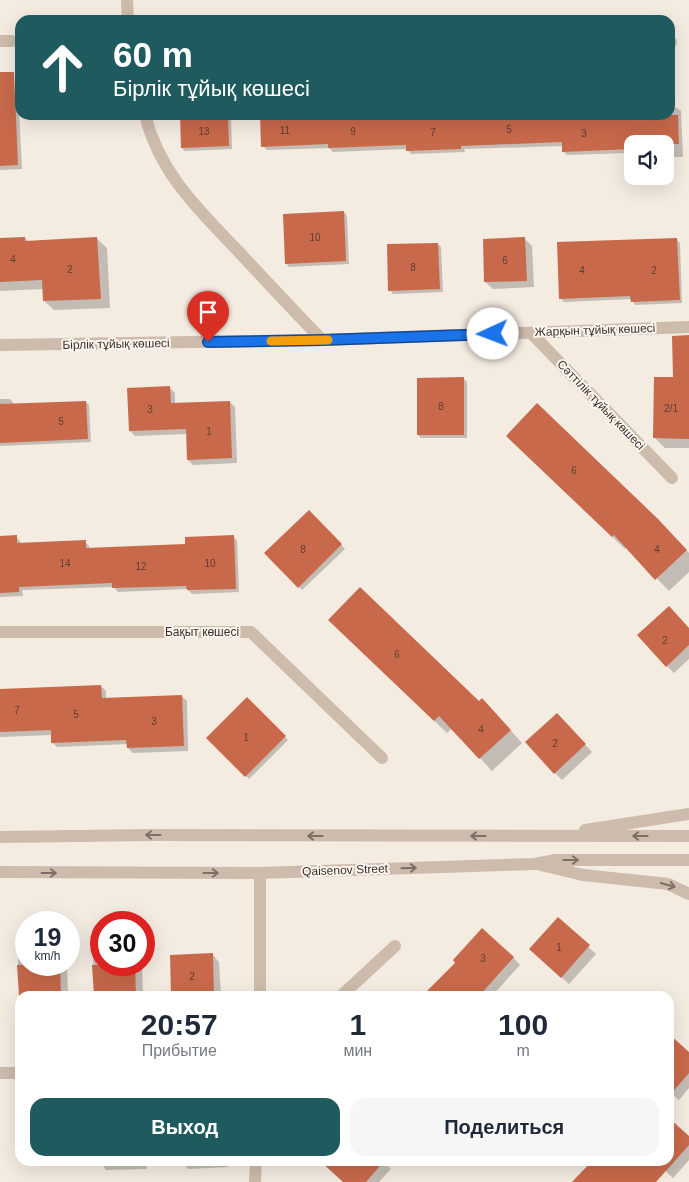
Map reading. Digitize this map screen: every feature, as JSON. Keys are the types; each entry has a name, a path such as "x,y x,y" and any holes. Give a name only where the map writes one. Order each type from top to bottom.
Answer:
{"street":[{"path":"127,0 128,15"},
{"path":"145,120 149,133 167,170 194,204 322,340"},
{"name":"Жарқын тұйық көшесі","path":"322,340 689,327"},
{"name":"Сәттілік тұйық көшесі","path":"531,333 672,478"},
{"name":"Бірлік тұйық көшесі","path":"0,345 322,340"},
{"name":"Бақыт көшесі","path":"0,632 250,632 382,758"},
{"path":"545,836 689,814"},
{"path":"0,837 153,835 689,836"},
{"name":"Qaisenov Street","path":"0,872 260,874 534,864 556,860 689,860"},
{"path":"534,864 582,875 668,884 689,894"},
{"path":"260,874 260,991"},
{"path":"346,991 396,946"},
{"path":"0,1073 15,1073"},
{"path":"255,1182 256,1166"}],"building":[{"path":"0,72 14,72 18,165 0,166"},
{"path":"675,115 678,115 679,144 674,144 674,135 624,135 624,149 562,152 562,142 461,146 461,149 406,151 406,145 328,148 328,144 261,147 260,120 675,120"},
{"path":"180,120 228,120 229,146 181,148"},
{"path":"344,211 346,261 285,264 283,214"},
{"path":"25,237 25,241 97,237 101,299 43,301 42,280 0,282 0,238"},
{"path":"525,237 527,281 484,282 483,239"},
{"path":"677,238 680,300 631,302 630,296 559,299 557,242"},
{"path":"438,243 440,289 388,291 387,244"},
{"path":"689,335 689,439 653,438 654,377 673,377 672,336"},
{"path":"464,377 464,435 417,435 417,378"},
{"path":"170,386 171,403 230,401 232,458 187,460 186,429 129,431 127,388"},
{"path":"86,401 88,439 0,443 0,404"},
{"path":"537,403 658,519 687,550 655,580 614,535 612,537 506,436"},
{"path":"309,510 342,544 298,588 264,553"},
{"path":"17,535 17,543 86,540 86,548 185,544 185,537 234,535 236,589 187,590 186,586 112,588 112,583 19,587 19,592 0,593 0,536"},
{"path":"360,587 479,701 482,698 511,730 479,759 439,716 434,721 328,620"},
{"path":"669,606 689,628 689,645 666,667 637,635"},
{"path":"101,685 102,698 182,695 184,746 127,748 126,740 51,743 51,730 0,732 0,689"},
{"path":"247,697 286,736 245,777 206,738"},
{"path":"557,713 586,744 554,774 525,742"},
{"path":"558,917 590,945 561,978 529,949"},
{"path":"482,928 514,957 483,991 427,991 455,963 453,960"},
{"path":"213,953 214,991 171,991 170,955"},
{"path":"18,976 60,976 61,991 19,991"},
{"path":"93,976 135,976 136,991 94,991"},
{"path":"674,1038 689,1052 689,1073 674,1090"},
{"path":"674,1122 689,1136 689,1145 674,1162"},
{"path":"325,1166 380,1166 366,1182 343,1182"},
{"path":"587,1166 670,1166 656,1182 572,1182"}],"slow traffic":[{"path":"271,341 328,340"}],"route":[{"path":"208,342 493,334"}]}
